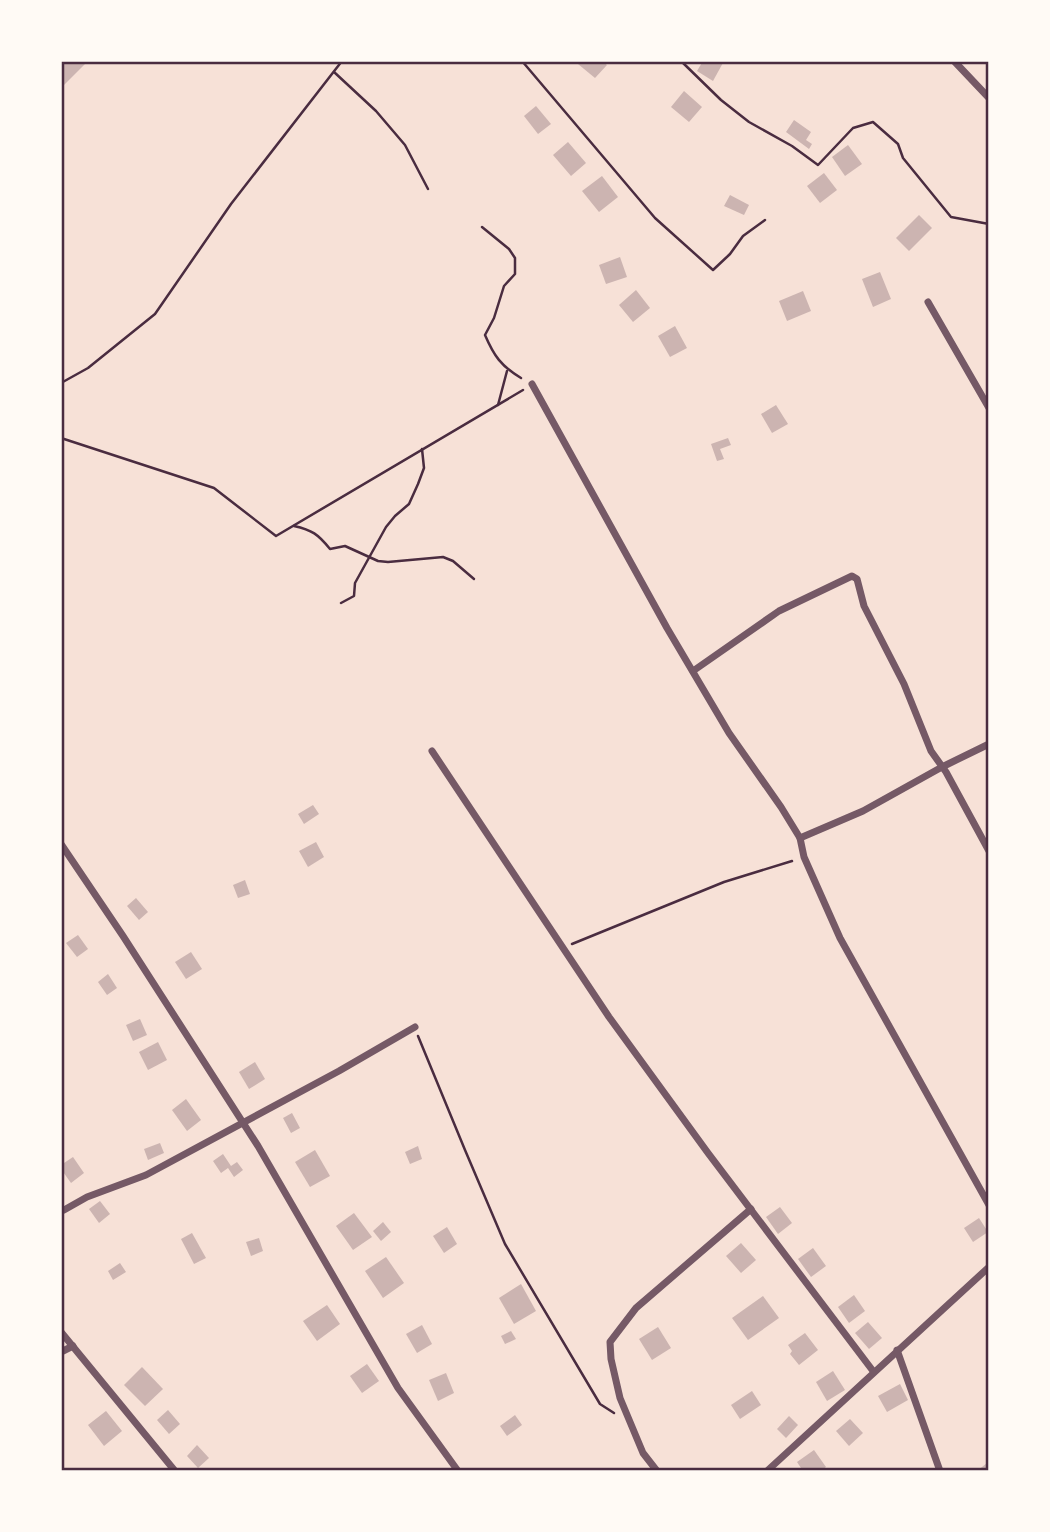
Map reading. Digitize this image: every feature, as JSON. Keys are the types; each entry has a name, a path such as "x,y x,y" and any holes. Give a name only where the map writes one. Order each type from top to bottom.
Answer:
{"street":[{"path":"954,61 989,98"},
{"path":"928,302 989,408"},
{"path":"532,384 692,671 729,733 800,838 804,857 841,938 989,1205"},
{"path":"692,671 779,611 852,576 857,579 864,606 904,684 931,751 989,851"},
{"path":"800,838 863,811 989,744"},
{"path":"432,751 609,1017 873,1371"},
{"path":"61,844 243,1123 398,1388 457,1471"},
{"path":"64,1210 87,1197 146,1175 415,1027"},
{"path":"657,1471 643,1453 620,1398 610,1342 636,1308 751,1209"},
{"path":"767,1471 989,1267"},
{"path":"61,1332 175,1471"},
{"path":"61,1352 73,1346"},
{"path":"897,1350 940,1471"}],"path":[{"path":"61,383 88,368 155,314 231,204 342,61"},
{"path":"522,61 655,218 713,270 730,254 743,236 765,220"},
{"path":"681,61 748,122 792,146 818,165 853,128 873,122 898,144 903,158 951,217 989,224"},
{"path":"334,72 376,111 405,145 428,189"},
{"path":"61,438 214,488 276,536 532,384 508,370 494,356 485,335 494,318 503,286 515,274 515,258 509,249 482,227"},
{"path":"498,404 508,370"},
{"path":"341,603 354,596 355,583 386,527 409,504 424,468 422,449"},
{"path":"293,525 319,535 330,548 345,546 378,561 443,556 474,579"},
{"path":"563,947 724,882 804,857"},
{"path":"415,1027 505,1244 600,1404 631,1423"}],"building":[{"path":"61,61 88,61 61,88"},
{"path":"580,61 602,61 607,65 595,78 578,64"},
{"path":"703,61 724,61 713,81 697,71"},
{"path":"684,91 702,107 689,122 671,107"},
{"path":"536,106 551,124 538,134 524,116"},
{"path":"794,120 811,132 806,140 812,144 809,149 786,132"},
{"path":"568,142 586,163 571,176 553,155"},
{"path":"848,145 862,164 845,176 832,157"},
{"path":"824,173 837,190 820,203 807,186"},
{"path":"602,176 618,197 599,212 582,191"},
{"path":"730,195 749,205 744,215 724,206"},
{"path":"919,215 932,228 909,251 896,238"},
{"path":"620,257 627,277 606,284 599,265"},
{"path":"880,272 891,299 873,307 862,279"},
{"path":"636,290 650,308 633,322 619,305"},
{"path":"803,291 811,311 787,321 779,301"},
{"path":"675,326 687,348 670,357 658,336"},
{"path":"776,405 788,424 772,433 761,414"},
{"path":"728,438 731,445 720,449 724,459 717,461 711,444"},
{"path":"313,805 319,814 304,824 298,814"},
{"path":"316,842 324,857 308,867 299,851"},
{"path":"245,880 250,894 238,898 233,885"},
{"path":"136,898 148,912 139,920 127,906"},
{"path":"78,935 88,949 77,957 66,943"},
{"path":"191,952 202,969 186,979 175,962"},
{"path":"108,974 117,988 107,995 98,982"},
{"path":"140,1019 147,1035 133,1041 126,1025"},
{"path":"158,1042 167,1060 148,1070 139,1052"},
{"path":"255,1062 265,1079 249,1089 239,1072"},
{"path":"186,1099 201,1120 187,1131 172,1110"},
{"path":"292,1113 300,1128 291,1133 283,1118"},
{"path":"160,1143 164,1153 148,1160 144,1149"},
{"path":"418,1146 422,1159 410,1164 405,1152"},
{"path":"315,1150 330,1176 310,1187 295,1162"},
{"path":"223,1154 231,1166 237,1162 243,1170 234,1177 228,1168 221,1173 213,1161"},
{"path":"73,1157 84,1173 71,1183 61,1165"},
{"path":"100,1201 110,1214 99,1223 89,1209"},
{"path":"780,1207 792,1223 778,1234 766,1217"},
{"path":"354,1213 372,1237 353,1250 336,1226"},
{"path":"979,1218 988,1232 973,1242 964,1228"},
{"path":"383,1222 391,1232 381,1241 373,1231"},
{"path":"447,1227 457,1244 444,1253 433,1236"},
{"path":"192,1233 206,1258 194,1264 181,1239"},
{"path":"259,1238 263,1251 251,1256 246,1242"},
{"path":"741,1243 756,1260 741,1273 726,1256"},
{"path":"813,1248 826,1266 811,1277 798,1259"},
{"path":"386,1257 404,1283 383,1298 365,1271"},
{"path":"120,1263 126,1272 113,1280 108,1271"},
{"path":"521,1284 536,1311 514,1324 499,1298"},
{"path":"854,1295 865,1311 849,1323 838,1307"},
{"path":"763,1296 779,1318 748,1340 732,1318"},
{"path":"327,1305 340,1324 317,1341 303,1321"},
{"path":"868,1322 882,1338 869,1349 855,1333"},
{"path":"422,1325 432,1344 417,1353 406,1334"},
{"path":"658,1327 671,1348 652,1360 639,1339"},
{"path":"511,1331 516,1339 505,1344 501,1336"},
{"path":"805,1333 818,1350 799,1365 790,1354 792,1351 788,1345"},
{"path":"367,1364 379,1381 362,1393 350,1376"},
{"path":"142,1367 163,1389 145,1406 124,1385"},
{"path":"833,1371 845,1390 827,1401 816,1382"},
{"path":"446,1373 454,1393 438,1401 429,1380"},
{"path":"900,1384 908,1400 887,1412 878,1396"},
{"path":"752,1391 761,1405 740,1419 731,1405"},
{"path":"168,1410 180,1424 169,1434 157,1420"},
{"path":"106,1411 122,1431 104,1446 88,1425"},
{"path":"515,1415 522,1425 507,1436 500,1426"},
{"path":"789,1416 798,1425 786,1438 777,1429"},
{"path":"850,1419 863,1433 849,1446 836,1431"},
{"path":"197,1445 209,1458 198,1468 187,1456"},
{"path":"814,1450 826,1467 821,1471 803,1471 797,1462"},
{"path":"987,1463 989,1471 977,1471"}]}
